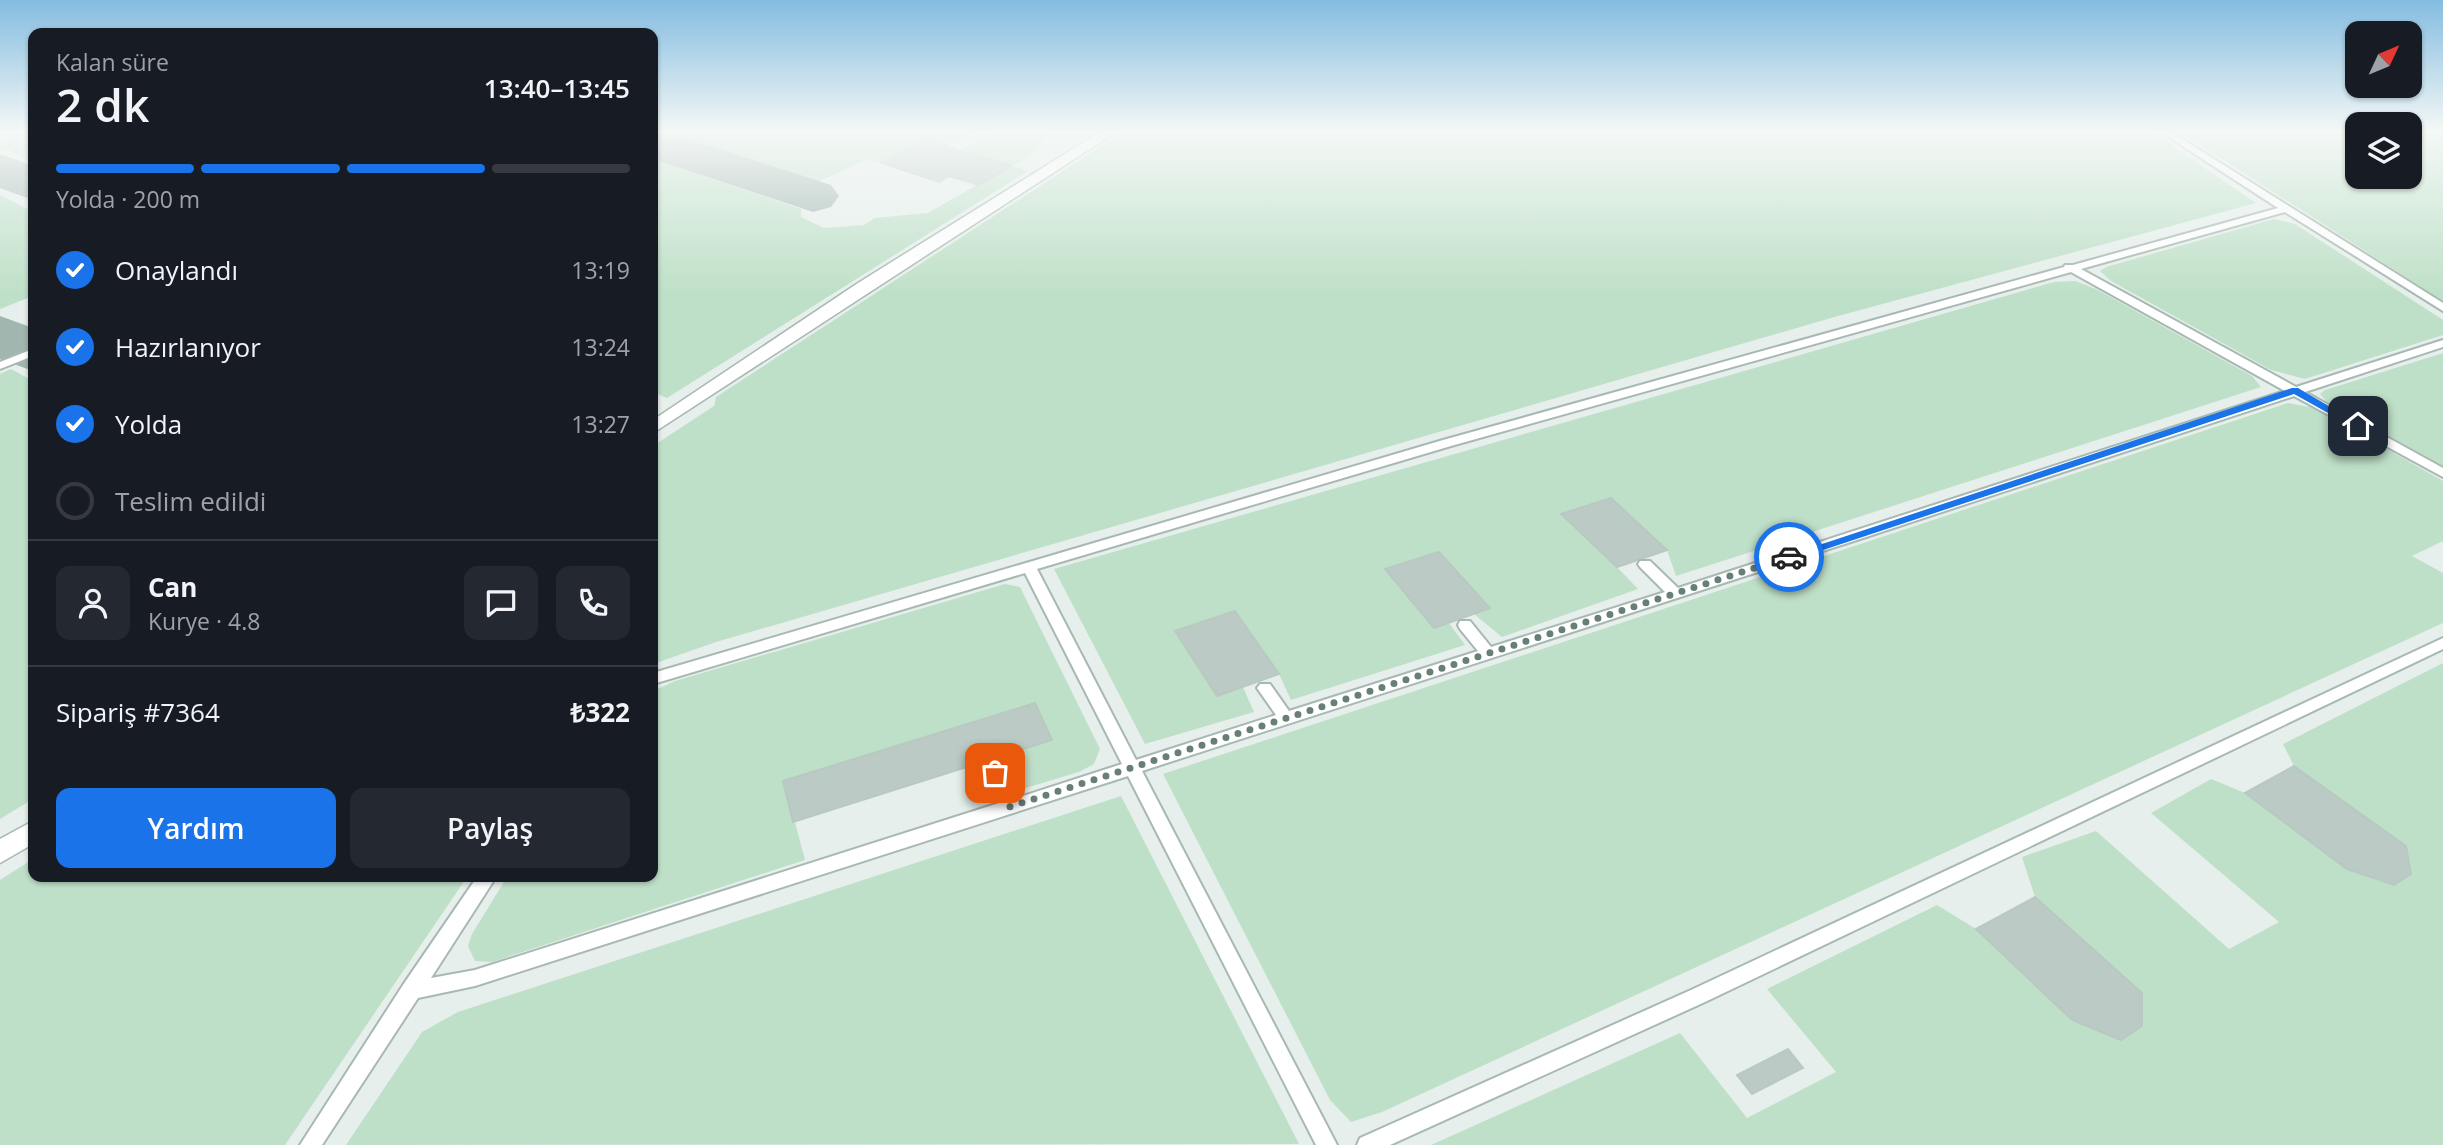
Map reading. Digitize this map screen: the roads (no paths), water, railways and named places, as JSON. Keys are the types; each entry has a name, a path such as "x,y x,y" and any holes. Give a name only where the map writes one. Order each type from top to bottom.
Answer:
{"street":[{"path":"658,425 864,286 1024,185"},
{"path":"0,852 28,834"}],"lane":[{"path":"2248,185 2443,308"},
{"path":"658,677 1460,439 2285,209"},
{"path":"2070,267 2443,473"},
{"path":"410,991 475,978 2443,343"},
{"path":"0,366 28,354"},
{"path":"1645,564 1675,593"},
{"path":"1028,566 1328,1145"},
{"path":"1465,625 1488,653"},
{"path":"1367,1145 1698,996 2443,643"},
{"path":"1265,688 1285,717"},
{"path":"995,773 1009,807"},
{"path":"310,1145 484,882"}]}
